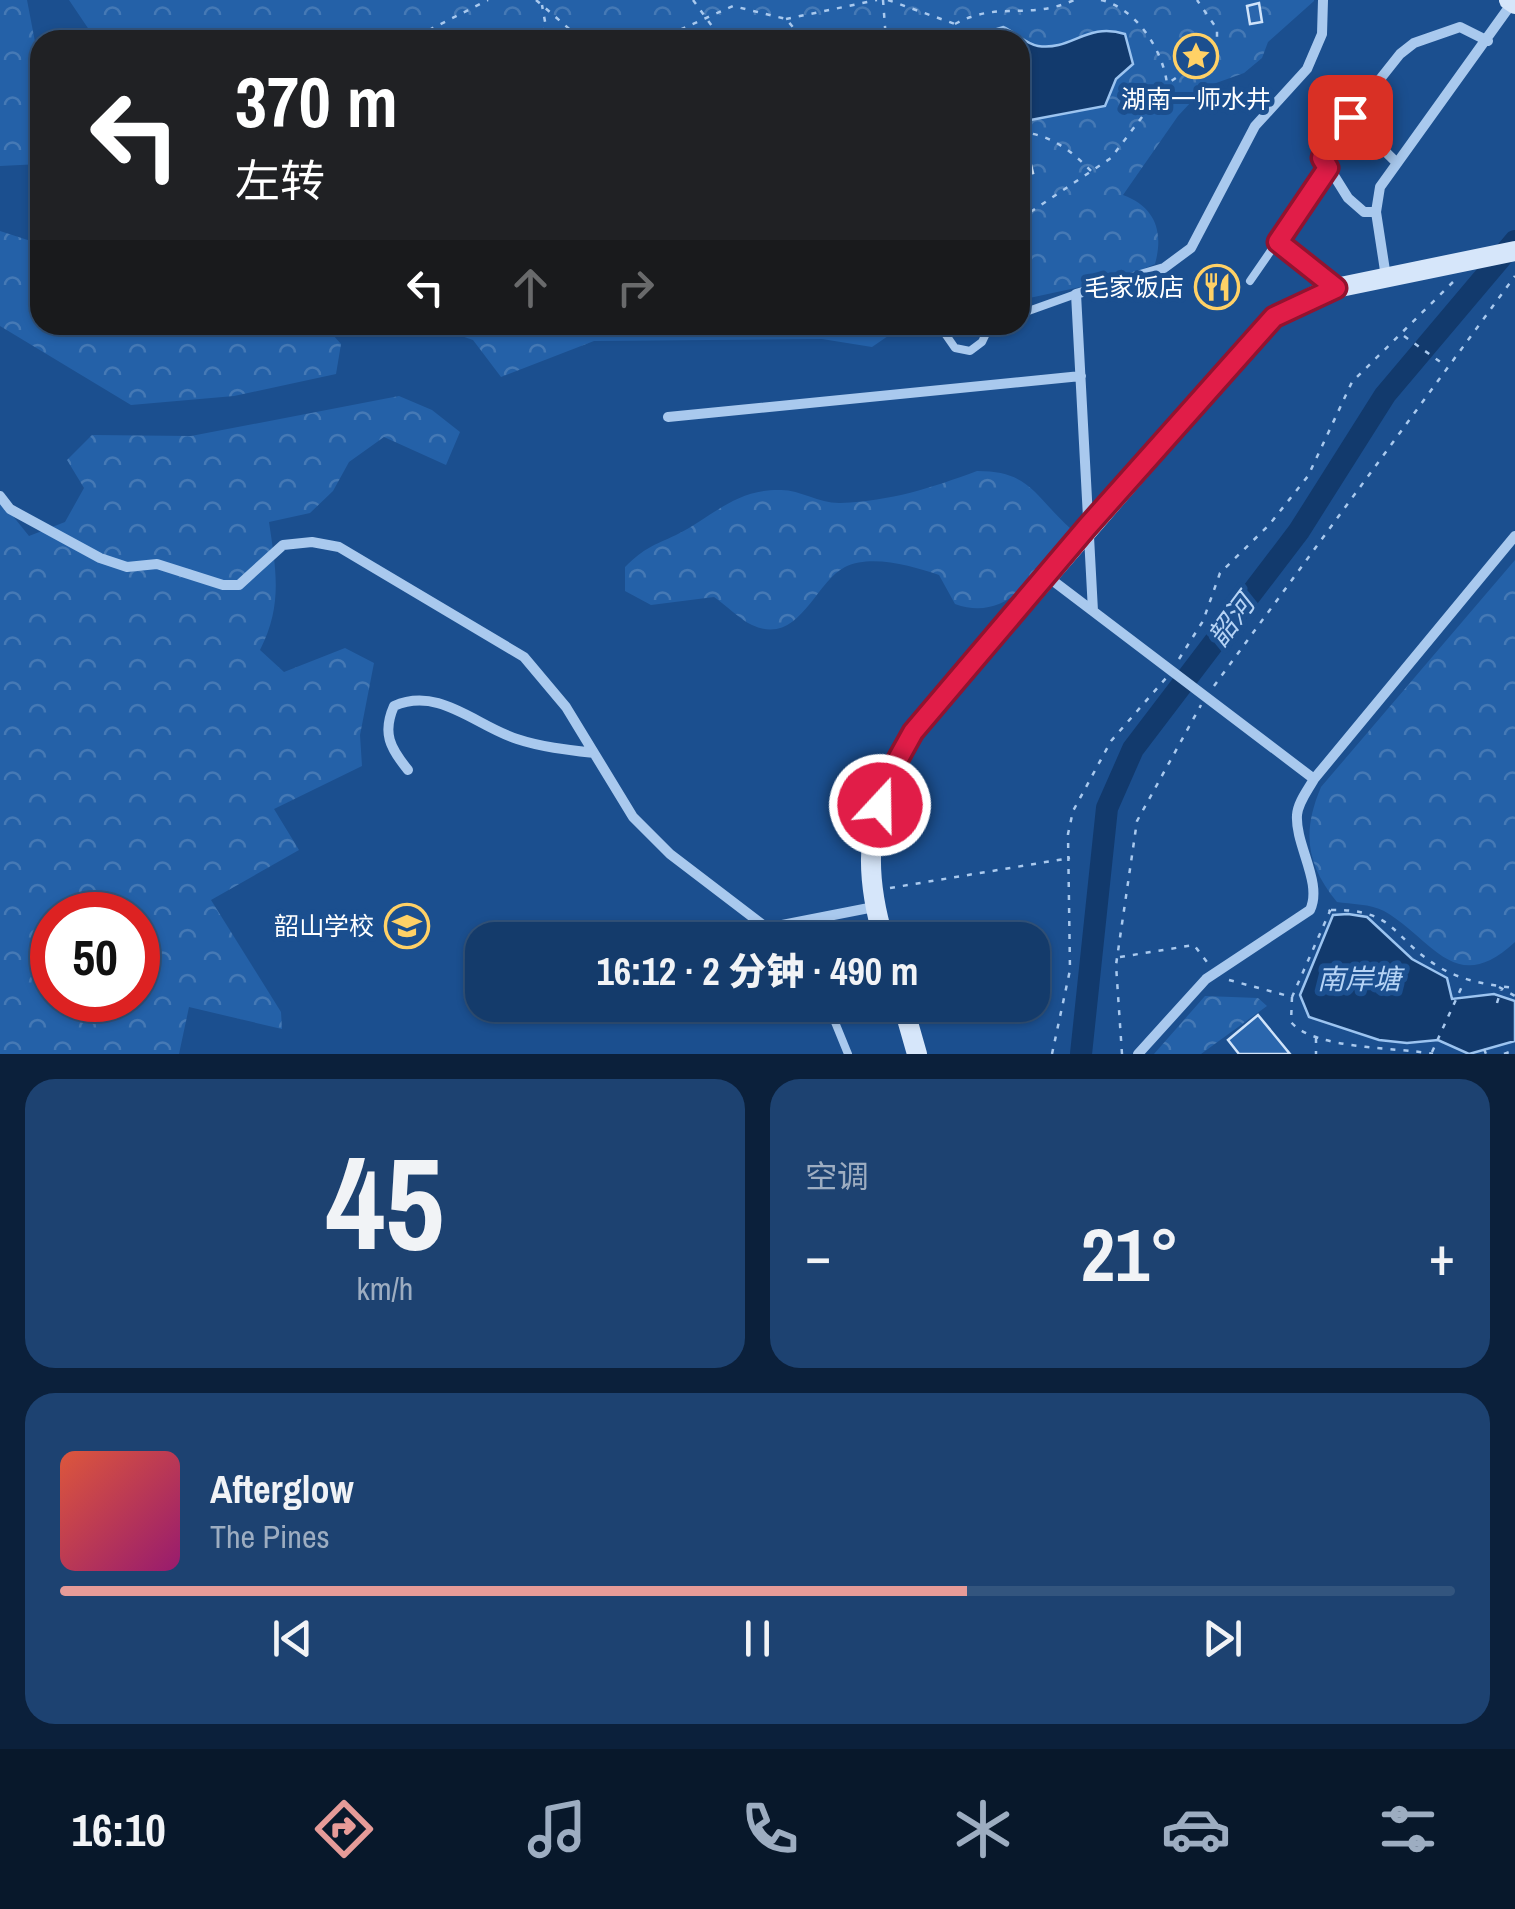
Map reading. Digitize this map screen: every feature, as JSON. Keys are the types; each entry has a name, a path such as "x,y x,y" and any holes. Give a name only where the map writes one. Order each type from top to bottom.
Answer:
{"main road":[{"path":"879,922 872,899 872,834 897,760 913,732 1087,527 1274,317 1336,288 1506,253"},
{"path":"908,1022 917,1054"}],"street":[{"path":"1093,612 1076,294 1164,268 1192,248 1256,126 1306,69 1322,34 1323,0"},
{"path":"1386,278 1376,212 1380,187 1488,41 1512,2"},
{"path":"1376,212 1364,212 1328,168 1322,158 1325,147 1414,43 1460,27 1488,41"},
{"path":"1350,117 1397,162"},
{"path":"668,417 1080,376"},
{"path":"0,496 10,509 100,558 127,567 157,564 223,585 239,585 284,545 312,542 339,547 524,657 566,707 634,818 670,854 759,922"},
{"path":"1138,1054 1214,972 1304,916 1313,904 1297,817 1314,778 1515,536"},
{"path":"1048,576 1202,697 1314,778"},
{"path":"408,770 390,748 387,723 394,706 409,699 440,702 516,739 594,754"},
{"path":"789,922 872,899"}],"lane":[{"path":"1250,281 1328,168"},
{"path":"1278,242 1336,288"},
{"path":"1030,310 1076,294"},
{"path":"946,335 955,348 970,350 985,335"},
{"path":"835,1022 848,1054"}],"path":[{"path":"429,30 488,0"},
{"path":"536,0 571,30"},
{"path":"693,0 715,30"},
{"path":"678,30 734,6 786,19 883,0 955,24"},
{"path":"883,0 885,30"},
{"path":"1009,3 1059,7 1074,0"},
{"path":"1101,0 1129,13 1154,46 1167,84"},
{"path":"1030,214 1093,174 1122,147 1167,84 1205,58 1217,39 1209,13 1196,0"},
{"path":"541,30 546,26 542,4"},
{"path":"952,30 973,7"},
{"path":"786,19 795,30"},
{"path":"1030,133 1072,151 1093,174"},
{"path":"1052,1054 1070,970 1068,834 1073,811 1096,763 1173,674 1203,621 1220,573 1269,525 1308,476 1352,382 1405,337 1473,260"},
{"path":"1122,1054 1117,958 1136,820 1202,697 1515,276"},
{"path":"1405,337 1448,368"},
{"path":"872,899 1070,858"},
{"path":"1313,904 1330,910 1366,910 1392,926 1439,967 1515,996"},
{"path":"1330,910 1292,997 1292,1022 1298,1030 1373,1048 1432,1054 1466,979"},
{"path":"1117,958 1194,945 1214,972 1258,991 1292,997"},
{"path":"1500,988 1515,988"},
{"path":"1498,1003 1500,988"},
{"path":"1316,1036 1316,1054"},
{"path":"1504,1054 1515,1050"}],"green space":[{"path":"0,0 27,0 33,30 30,164 0,166"},
{"path":"69,0 1314,0 1268,42 1262,58 1244,73 1205,87 1178,116 1123,195 1150,213 1158,241 1155,264 1122,278 1030,298 1030,30 89,30"},
{"path":"0,231 30,241 30,335 333,335 341,344 336,374 234,396 131,405 0,326"},
{"path":"459,335 889,335 872,347 822,339 594,341 501,377 473,340"},
{"path":"399,396 432,410 460,432 446,465 384,437 349,462 333,491 310,513 269,522 275,602 260,650 284,672 345,648 374,663 360,735 362,766 274,809 299,850 211,900 281,1012 282,1029 189,1007 179,1054 0,1054 0,500 29,536 65,522 84,488 67,460 92,435 191,436"},
{"path":"977,471 1009,475 1021,481 1071,529 1064,545 1034,578 1015,595 993,606 969,608 955,604 939,575 879,561 845,567 794,621 768,629 752,625 714,597 651,605 625,591 625,567 639,555 751,494 781,490 833,503 859,502 910,493"},
{"path":"1515,560 1515,942 1494,958 1476,965 1460,964 1445,958 1384,911 1337,902 1313,861 1311,819 1321,787"},
{"path":"1205,996 1258,998 1267,1006 1201,1054 1154,1054"}],"water":[{"path":"1100,32 1125,34 1133,64 1116,79 1105,106 1030,120 1030,43 1050,46"},
{"name":"南岸塘","path":"1333,915 1367,917 1412,959 1447,978 1452,999 1494,994 1515,1001 1515,1041 1469,1054 1438,1040 1379,1040 1309,1017 1300,995"}],"building":[{"path":"1259,3 1262,22 1250,24 1247,6"},
{"path":"1258,1015 1290,1054 1239,1054 1228,1040"}],"waterway":[{"name":"韶河","path":"1081,1054 1107,808 1133,749 1299,531 1385,395 1515,241"}],"place":[{"name":"湖南一师水井","path":"1196,56"},
{"name":"毛家饭店","path":"1217,287"},
{"name":"韶山学校","path":"407,926"}],"route":[{"path":"880,805 888,777 913,732 1087,527 1274,317 1336,288 1278,242 1328,168 1322,158 1325,147 1350,117"}]}
